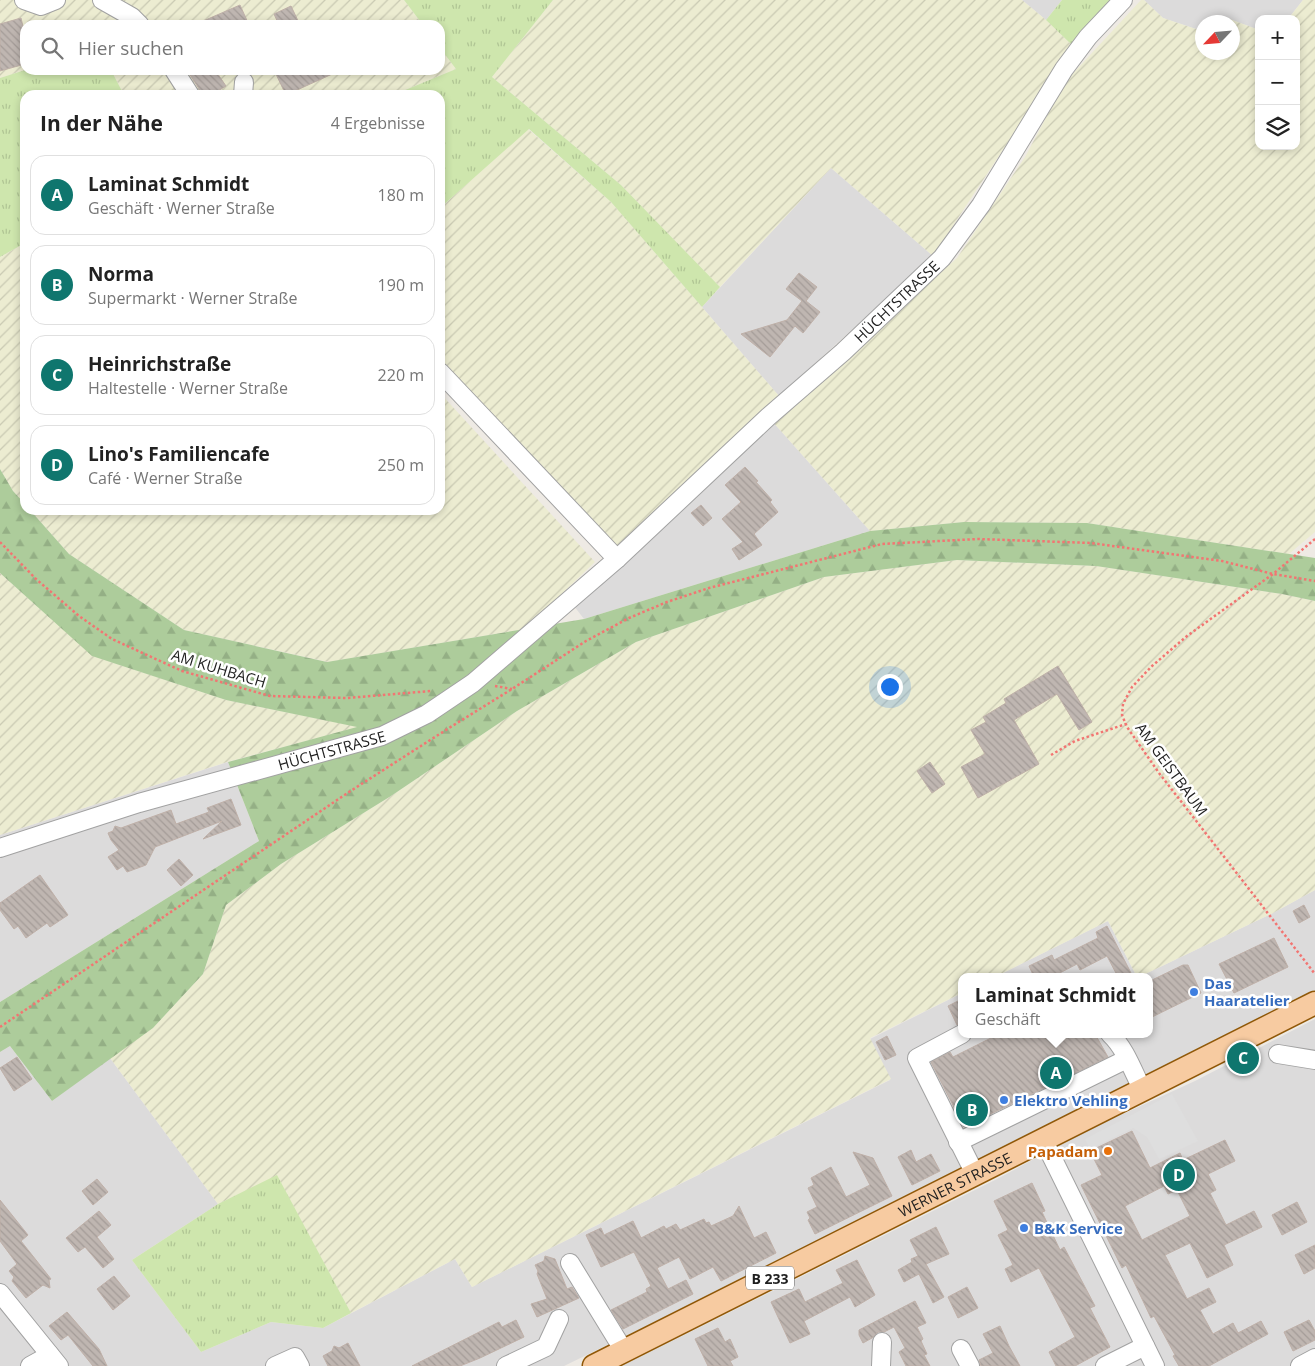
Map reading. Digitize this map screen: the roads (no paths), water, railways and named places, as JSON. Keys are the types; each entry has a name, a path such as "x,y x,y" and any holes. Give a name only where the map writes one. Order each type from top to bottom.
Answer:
{"main road":[{"name":"WERNER STRASSE","path":"594,1366 1315,1003"}],"street":[{"path":"24,0 41,6 56,0"},
{"path":"102,0 135,20"},
{"name":"HÜCHTSTRASSE","path":"0,848 138,804 382,736 427,714 473,683 617,559 768,417 842,352 942,258 981,205 1064,69 1088,37 1123,0"},
{"path":"177,75 187,90"},
{"path":"445,377 617,559"},
{"path":"958,1036 917,1058 975,1174"},
{"path":"1114,1038 1142,1089"},
{"path":"1278,1054 1315,1060"},
{"path":"958,1142 1127,1059"},
{"path":"1042,1139 1155,1366"},
{"path":"570,1263 624,1351"},
{"path":"0,1293 5,1310 55,1361"},
{"path":"506,1366 546,1347 559,1319"},
{"path":"881,1366 882,1342"},
{"path":"1105,1366 1145,1346"},
{"path":"961,1349 970,1366"},
{"path":"276,1366 295,1357 300,1366"},
{"path":"1300,1366 1315,1358"},
{"path":"30,1366 55,1361"}],"place":[{"name":"Das Haaratelier","path":"1194,992"},
{"name":"Heinrichstraße","path":"1243,1058"},
{"name":"Laminat Schmidt","path":"1056,1073"},
{"name":"Elektro Vehling","path":"1004,1100"},
{"name":"Norma","path":"972,1110"},
{"name":"Papadam","path":"1108,1151"},
{"name":"Lino's Familiencafe","path":"1179,1175"},
{"name":"B&K Service","path":"1024,1228"}]}
